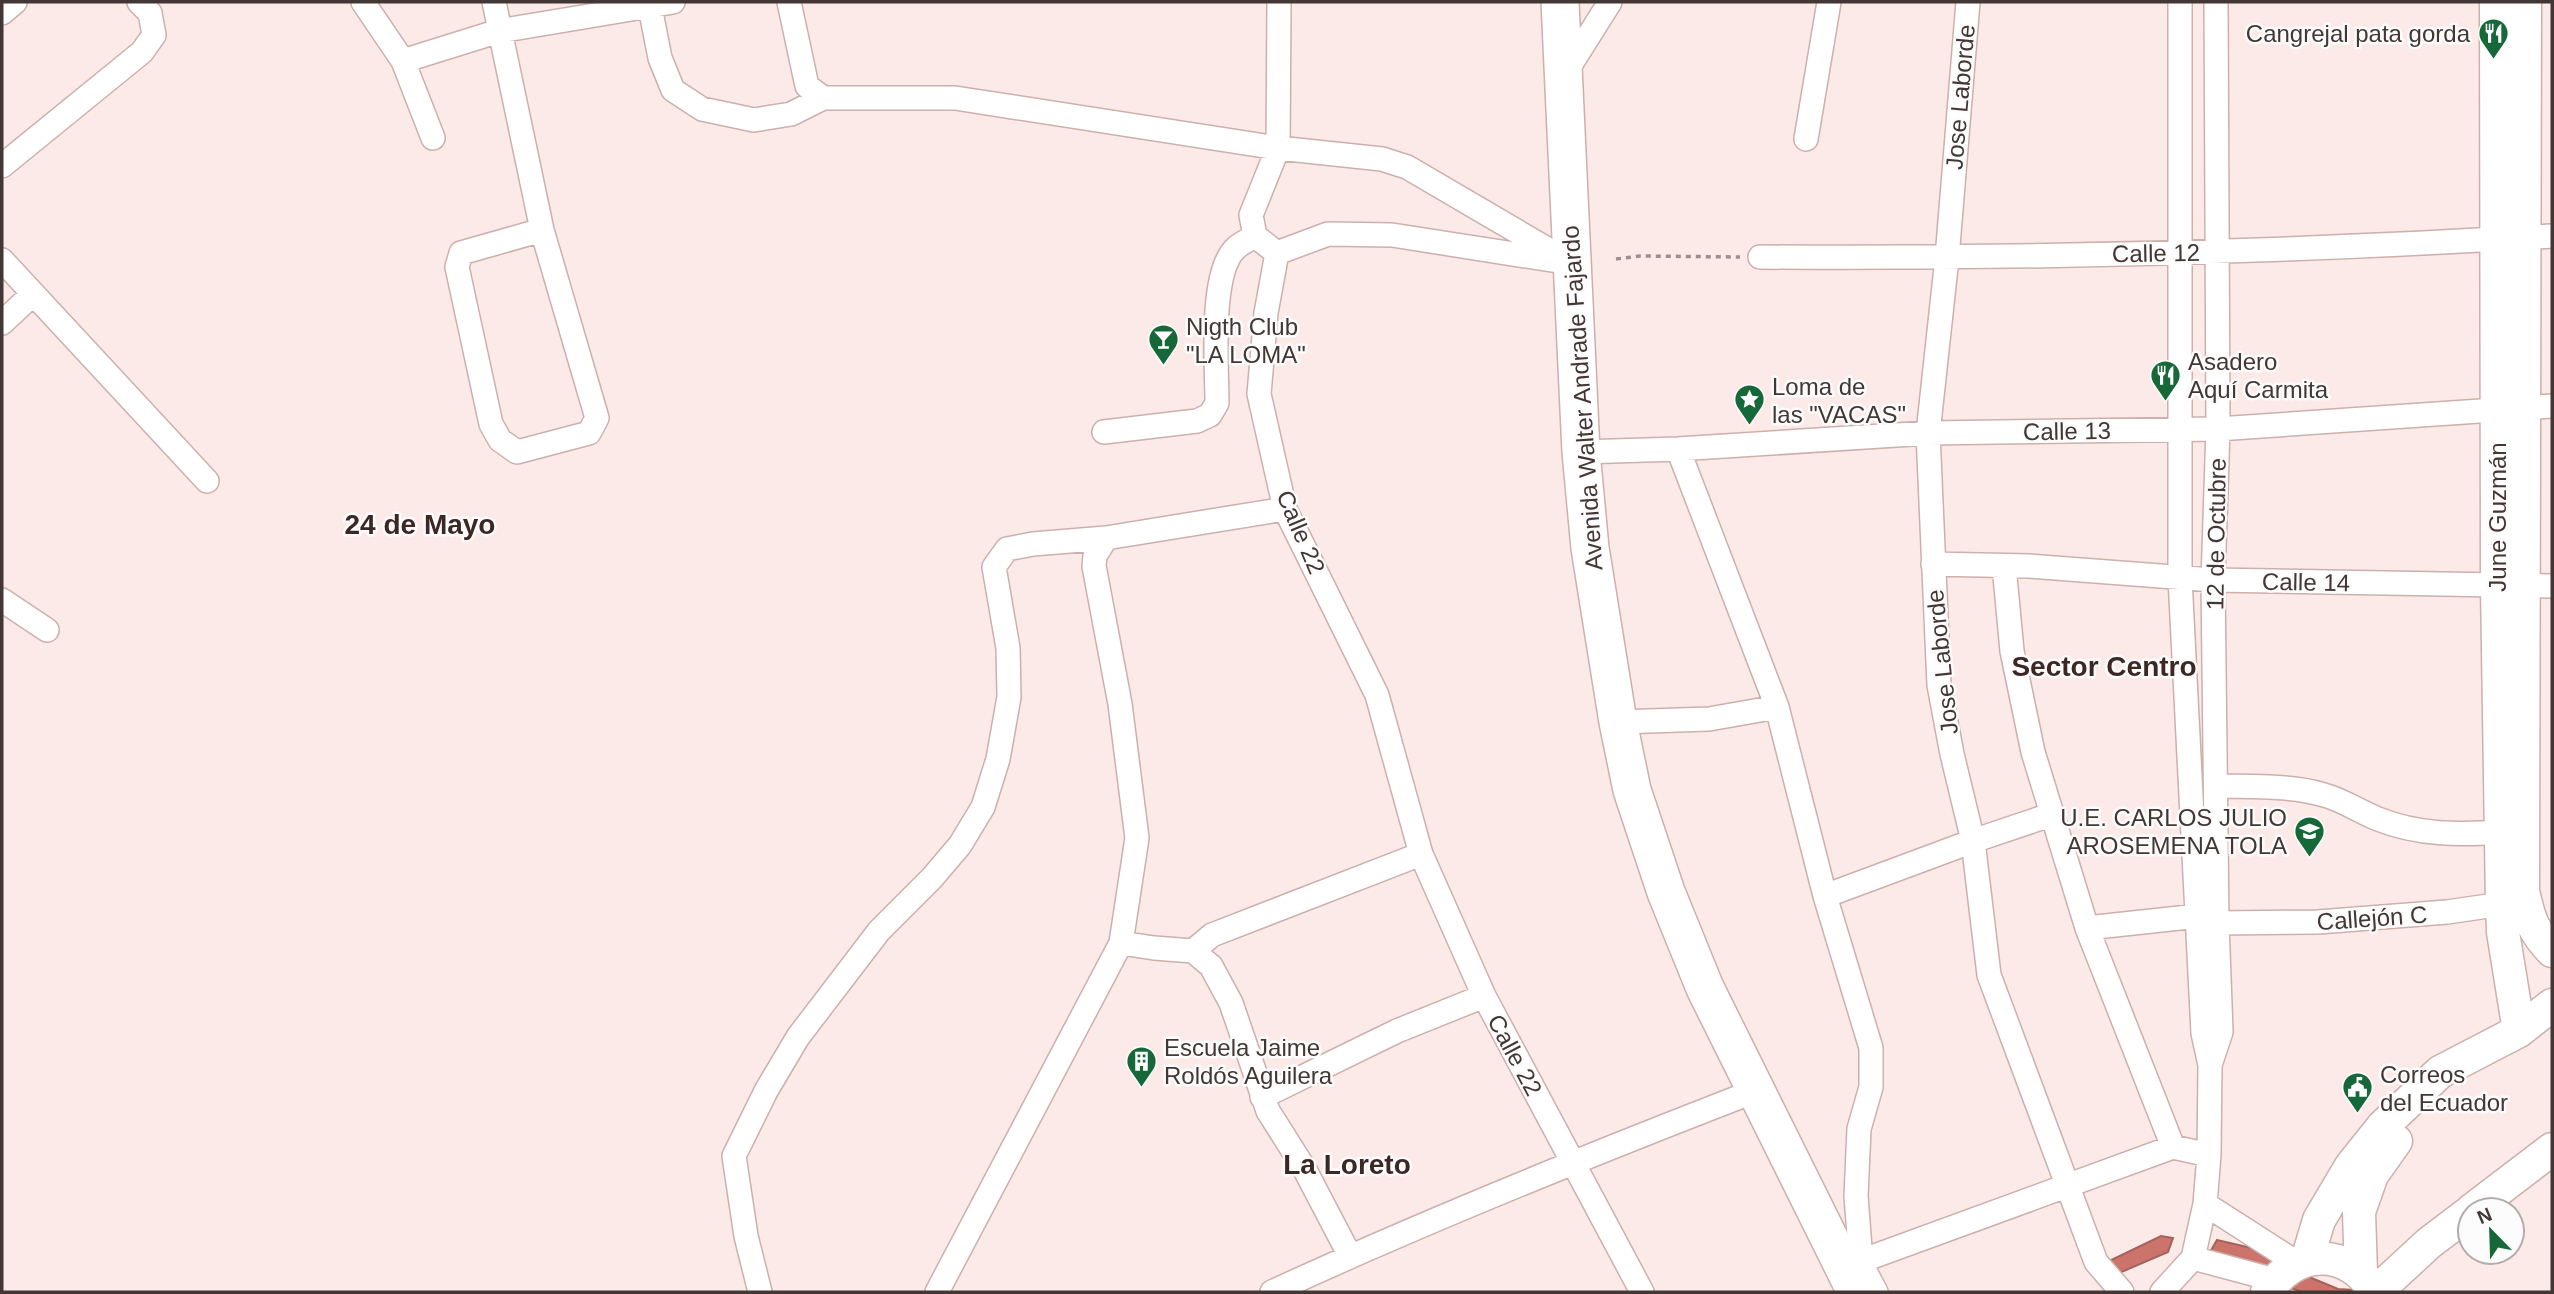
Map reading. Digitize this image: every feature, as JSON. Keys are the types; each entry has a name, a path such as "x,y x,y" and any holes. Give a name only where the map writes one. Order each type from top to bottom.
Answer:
{"main road":[{"name":"Avenida Walter Andrade Fajardo","path":"1560,2 1581,452 1590,548 1618,722 1632,790 1666,892 1705,988 1798,1177 1859,1277"}],"street":[{"path":"2,13 15,2"},
{"path":"2,166 142,52 154,35 150,13 139,2"},
{"path":"363,2 403,61 433,138"},
{"path":"494,2 542,230 597,418 589,433 517,452 500,440 491,424 457,267 461,253 542,230"},
{"path":"403,61 499,31 649,3 673,2"},
{"path":"789,2 807,86 824,98"},
{"path":"1279,2 1278,148 1251,215 1255,236 1277,253 1328,234 1392,235 1571,263"},
{"path":"1563,78 1610,2"},
{"path":"1806,139 1829,2"},
{"name":"Jose Laborde","path":"1968,2 1947,258 1928,433 1939,685 1973,841 1989,975 2096,1262 2122,1292"},
{"name":"12 de Octubre","path":"2162,1292 2193,1258 2205,1204 2209,1155 2210,1065 2221,1032 2207,920 2180,578 2180,2"},
{"name":"12 de Octubre","path":"2207,920 2217,786 2213,580 2218,429 2216,2"},
{"name":"June Guzmán","path":"2496,2 2524,238"},
{"name":"June Guzmán","path":"2519,1031 2504,932 2513,897 2525,586 2525,2"},
{"path":"649,3 660,58 673,90 702,109 754,120 791,114 824,98 955,98 1278,148 1382,159 1407,167 1571,263"},
{"path":"1104,432 1197,421 1210,415 1217,403 1217,306 1224,267 1235,248 1255,236"},
{"name":"Calle 12","path":"1760,257 1947,258 2218,252 2524,238"},
{"name":"Calle 22","path":"1277,253 1266,313 1259,394 1286,509 1377,695 1421,854 1484,996 1642,1292"},
{"path":"2,260 207,481"},
{"path":"2,323 33,294"},
{"name":"Calle 13","path":"1581,452 1678,449 1928,433 2218,429 2525,407"},
{"path":"1678,449 1777,707 1825,896 1871,1048 1871,1087 1859,1129 1856,1196 1859,1277 2066,1186 2173,1147 2209,1155"},
{"path":"760,1292 746,1236 734,1156 766,1091 798,1037 879,931 932,878 960,845 983,807 998,759 1009,697 1008,648 994,567 1007,549 1106,538 1286,509"},
{"path":"937,1292 1121,943 1137,838 1120,704 1094,566 1095,556 1106,538"},
{"name":"Calle 14","path":"1933,564 2213,580 2525,586"},
{"path":"2004,566 2012,651 2033,752 2087,928 2173,1147"},
{"name":"June Guzmán","path":"2525,586 2501,832 2513,897 2539,938 2552,951"},
{"path":"2,600 47,630"},
{"path":"1618,722 1709,719 1777,707"},
{"path":"2217,786 2288,789 2325,795 2386,822 2427,832 2501,832"},
{"path":"1825,896 2053,814"},
{"path":"1193,951 1212,935 1421,854"},
{"name":"Callejón C","path":"2087,928 2207,920 2318,922 2447,912 2513,897"},
{"path":"1121,943 1193,951 1211,965 1231,1003 1268,1111 1304,1168 1350,1256"},
{"path":"1262,1097 1397,1031 1484,996"},
{"path":"2286,1274 2365,1146 2399,1110 2440,1072 2519,1031 2552,1005"},
{"path":"2371,1286 2359,1212 2372,1175 2391,1146 2450,1084 2465,1060"},
{"path":"1272,1292 1573,1161 1755,1091"},
{"path":"2492,1196 2548,1156"},
{"name":"Avenida Walter Andrade Fajardo","path":"1798,1177 1831,1272 1842,1292"},
{"path":"2205,1204 2286,1274"},
{"path":"2371,1286 2456,1222"},
{"path":"2193,1258 2286,1274 2326,1259 2345,1263 2371,1286"},
{"name":"Avenida Walter Andrade Fajardo","path":"1859,1277 1876,1292"}],"path":[{"path":"1616,259 1640,256 1760,257"}],"shaded area":[{"path":"2161,1236 2173,1238 2168,1252 2119,1273 2109,1261"},
{"path":"2217,1240 2260,1250 2297,1272 2338,1289 2388,1292 2303,1292 2205,1261"}],"place":[{"name":"Cangrejal pata gorda","path":"2493,60"},
{"name":"Nigth Club \"LA LOMA\"","path":"1163,367"},
{"name":"Asadero Aquí Carmita","path":"2165,402"},
{"name":"Loma de las \"VACAS\"","path":"1749,427"},
{"name":"U.E. CARLOS JULIO AROSEMENA TOLA","path":"2310,858"},
{"name":"Escuela Jaime Roldós Aguilera","path":"1141,1088"},
{"name":"Correos del Ecuador","path":"2357,1115"}],"district":[{"name":"24 de Mayo","path":"420,524"},
{"name":"Sector Centro","path":"2104,666"},
{"name":"La Loreto","path":"1347,1164"}]}
